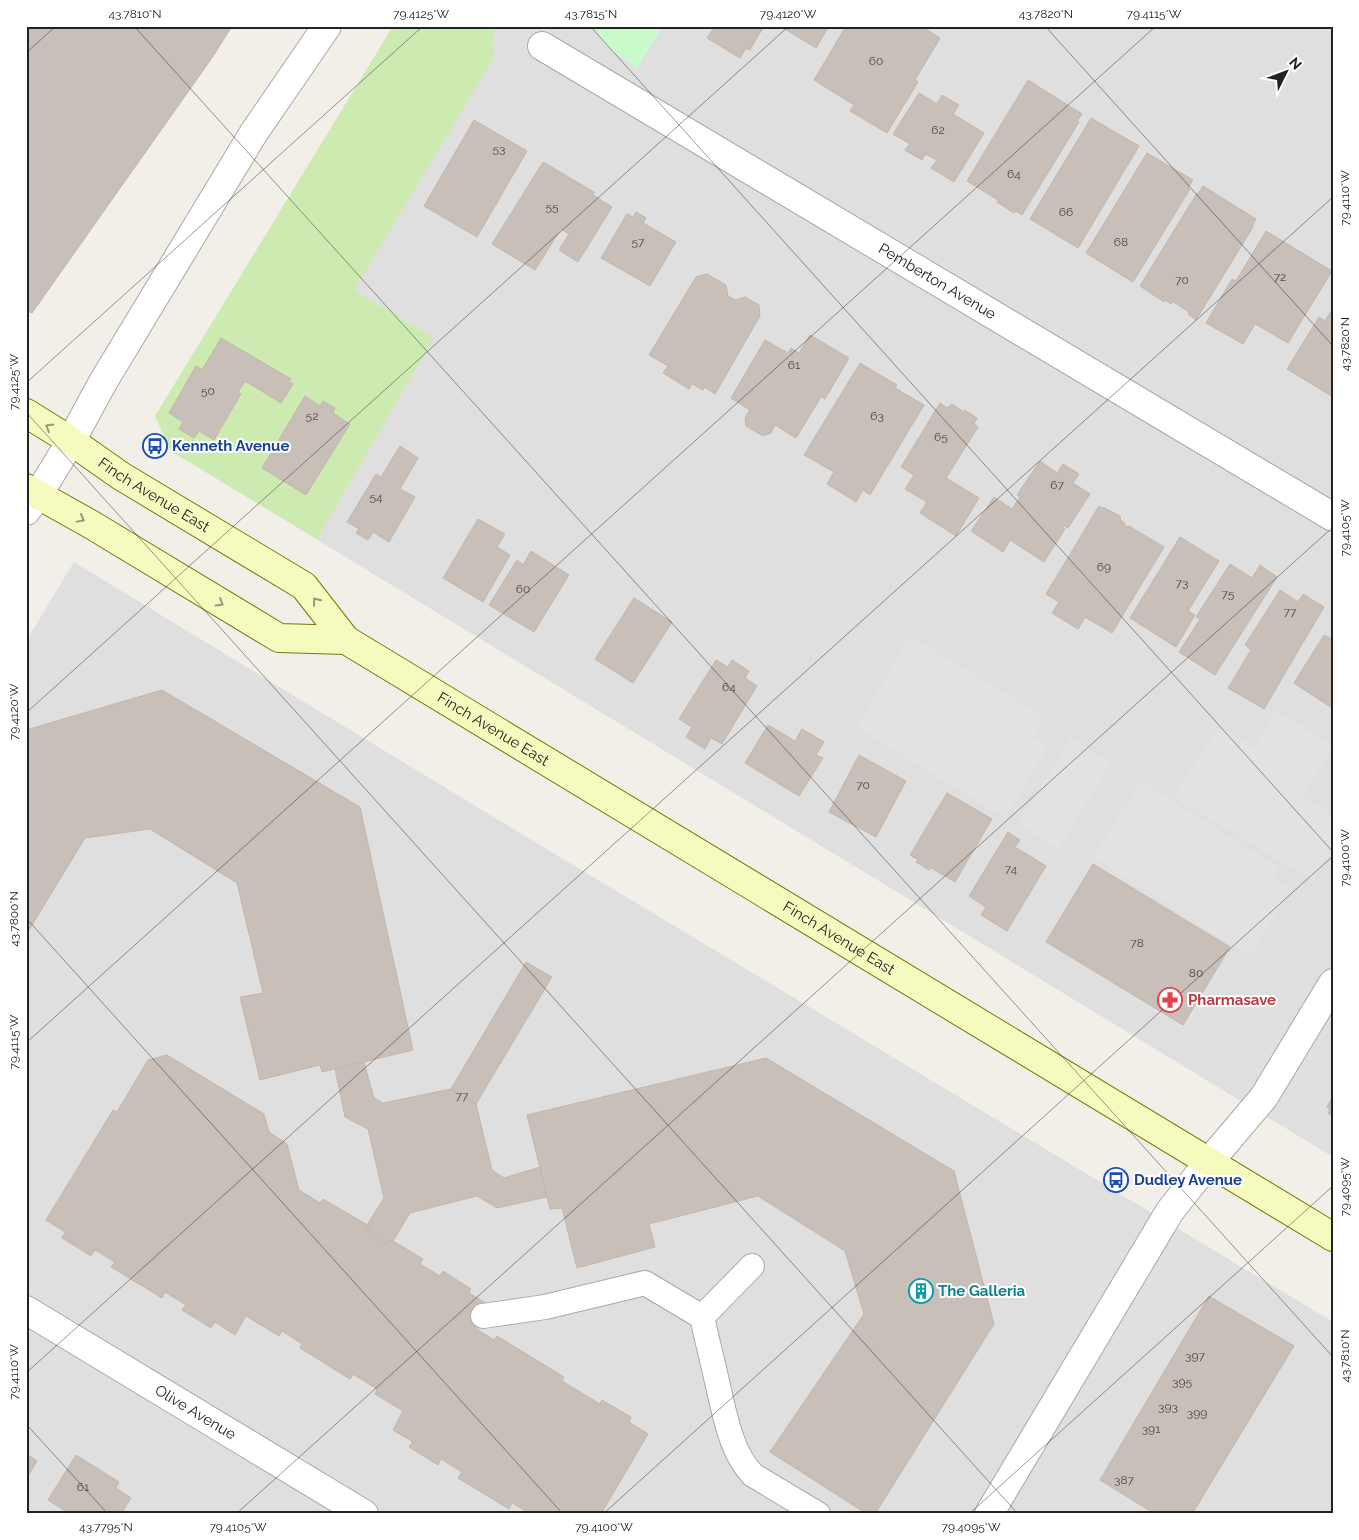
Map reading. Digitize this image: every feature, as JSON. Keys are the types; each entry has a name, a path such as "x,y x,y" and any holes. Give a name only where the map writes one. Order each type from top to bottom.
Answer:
{"main road":[{"name":"Finch Avenue East","path":"26,413 122,476 304,586 346,640 1333,1237"},
{"name":"Finch Avenue East","path":"30,498 92,525 279,638 346,640"}],"street":[{"path":"30,498 71,441 103,382 254,134 327,26"},
{"name":"Pemberton Avenue","path":"542,46 1333,517"},
{"path":"989,1514 1170,1211 1264,1097 1333,983"},
{"name":"Olive Avenue","path":"26,1310 364,1514"}],"lane":[{"path":"702,1317 752,1266"},
{"path":"483,1316 545,1307 645,1283 702,1317 727,1422 739,1457 745,1467 753,1475 818,1514"}],"shaded area":[{"path":"496,26 595,26 606,46 637,68 663,26 1333,26 1333,1157 171,451 155,416 492,43"},
{"path":"74,562 1333,1322 1333,1514 26,1514 26,641"},
{"path":"910,636 1044,717 1034,737 1048,747 1005,818 857,727"},
{"path":"1277,711 1332,747 1303,796 1333,815 1333,849 1313,880 1172,797 1220,725 1254,748"},
{"path":"1071,738 1111,763 1059,849 1018,824"},
{"path":"1141,781 1280,868 1274,878 1292,889 1250,956 1093,857"}],"green space":[{"path":"393,26 496,26 492,43 495,56 354,290 434,338 317,539 171,451 155,416"},
{"path":"595,26 663,26 637,68 606,46"}],"building":[{"path":"26,26 232,26 214,55 32,313 26,310"},
{"path":"715,26 764,26 750,50 746,48 740,58 707,38"},
{"path":"780,26 829,26 816,48"},
{"path":"846,26 921,26 940,38 915,80 918,82 887,133 850,111 854,105 814,80"},
{"path":"1028,80 1082,114 1077,121 1079,122 1022,215 1016,211 1014,213 997,202 998,200 967,181"},
{"path":"919,93 937,104 942,95 959,105 953,114 984,133 954,182 931,168 937,160 925,154 922,160 905,150 910,144 893,134"},
{"path":"1091,118 1139,146 1078,248 1030,219"},
{"path":"474,120 527,151 477,237 424,206"},
{"path":"1147,153 1193,180 1188,188 1190,189 1133,282 1086,253"},
{"path":"543,162 594,192 593,195 612,207 578,262 559,250 569,234 561,229 535,270 492,244"},
{"path":"1203,186 1256,219 1253,227 1196,320 1188,314 1189,312 1172,301 1171,304 1165,300 1164,302 1140,286"},
{"path":"636,212 646,218 643,223 676,242 650,286 601,258 627,214 633,217"},
{"path":"1266,231 1332,271 1288,343 1255,324 1243,344 1206,323 1232,279 1236,281"},
{"path":"707,274 726,285 728,296 735,300 745,297 759,305 760,316 715,394 704,387 703,390 692,384 689,389 663,373 668,366 649,355 696,277"},
{"path":"1333,308 1333,397 1287,369 1319,317 1325,321"},
{"path":"810,335 849,358 825,399 821,397 796,438 775,425 771,433 763,436 746,426 745,418 750,410 731,398 765,340 788,353 791,348 799,353"},
{"path":"221,338 291,379 289,381 293,384 281,403 245,381 238,392 241,394 214,440 199,431 194,438 179,429 183,422 169,413 196,366 202,370"},
{"path":"860,363 897,385 895,388 924,405 870,495 863,490 856,502 827,484 834,472 804,455"},
{"path":"305,396 320,406 323,401 335,408 333,413 350,424 306,495 262,468"},
{"path":"940,403 947,408 952,404 961,410 962,414 964,410 977,418 974,424 978,427 946,478 979,498 956,536 920,513 927,502 905,489 914,475 901,467"},
{"path":"400,446 418,458 400,489 415,497 389,542 373,532 368,540 356,533 359,529 347,522 376,474 381,477"},
{"path":"1040,461 1057,473 1063,464 1079,474 1073,483 1090,494 1068,528 1063,525 1062,527 1065,529 1044,562 1010,540 1003,552 971,531 994,497 1012,509 1020,497 1017,495"},
{"path":"1099,506 1120,516 1121,521 1127,527 1129,526 1164,547 1112,633 1085,617 1078,629 1052,613 1059,602 1046,594"},
{"path":"478,519 505,534 497,547 510,555 483,602 443,578"},
{"path":"1180,537 1219,561 1188,611 1195,615 1176,647 1130,618"},
{"path":"531,551 569,575 534,632 489,605 517,560 523,565"},
{"path":"1230,564 1252,578 1260,565 1277,577 1215,675 1179,652 1200,619 1196,617"},
{"path":"1280,590 1298,602 1303,594 1324,607 1264,709 1228,688 1251,650 1245,645"},
{"path":"634,598 672,622 633,683 595,659"},
{"path":"1324,635 1333,640 1332,708 1294,683"},
{"path":"716,660 728,667 732,660 749,671 745,678 757,686 722,744 711,738 705,749 686,737 692,727 679,719"},
{"path":"162,690 360,807 413,1050 322,1072 320,1065 260,1080 240,997 263,993 237,883 150,829 85,838 29,930 26,928 26,730"},
{"path":"768,725 795,741 802,729 824,742 816,755 823,758 799,796 745,763"},
{"path":"859,755 906,781 876,837 829,812"},
{"path":"947,793 992,819 955,882 931,868 929,870 916,862 918,860 910,855"},
{"path":"1008,832 1020,840 1015,847 1046,866 1007,931 981,915 986,907 969,896"},
{"path":"1093,864 1230,947 1183,1025 1046,942"},
{"path":"526,962 552,977 476,1104 451,1089"},
{"path":"167,1055 264,1114 269,1132 287,1144 299,1190 320,1203 323,1199 371,1227 367,1232 387,1244 390,1240 393,1241 423,1259 420,1264 440,1276 443,1271 471,1289 469,1293 489,1305 475,1328 494,1340 497,1336 564,1377 562,1381 600,1404 602,1400 631,1417 629,1422 648,1434 601,1514 531,1514 512,1503 509,1509 458,1478 462,1472 441,1459 438,1465 409,1447 413,1442 393,1430 403,1411 375,1394 377,1389 353,1374 350,1379 300,1348 302,1344 282,1331 279,1336 246,1316 235,1335 215,1322 211,1328 182,1310 186,1305 165,1292 162,1298 111,1267 115,1262 95,1250 91,1256 62,1238 65,1232 46,1220 113,1110 117,1112 148,1060"},
{"name":"The Galleria","path":"766,1058 954,1171 994,1324 875,1514 867,1514 770,1452 864,1314 845,1251 758,1196 649,1224 655,1247 577,1268 562,1208 550,1209 527,1115"},
{"path":"364,1062 374,1098 383,1103 451,1089 476,1104 492,1170 504,1178 540,1167 547,1197 497,1208 477,1196 410,1213 393,1241 390,1240 387,1244 367,1232 371,1227 367,1225 384,1198 368,1129 345,1117 335,1069"},
{"path":"1333,1096 1333,1116 1328,1113 1330,1109 1327,1107"},
{"path":"1209,1296 1294,1346 1192,1514 1155,1514 1100,1480"},
{"path":"26,1454 37,1461 26,1479"},
{"path":"76,1455 119,1482 116,1488 131,1498 121,1514 70,1514 48,1500"}],"place":[{"name":"Kenneth Avenue","path":"155,446"},
{"name":"Pharmasave","path":"1170,1000"},
{"name":"Dudley Avenue","path":"1116,1180"},
{"name":"The Galleria","path":"921,1291"}]}
